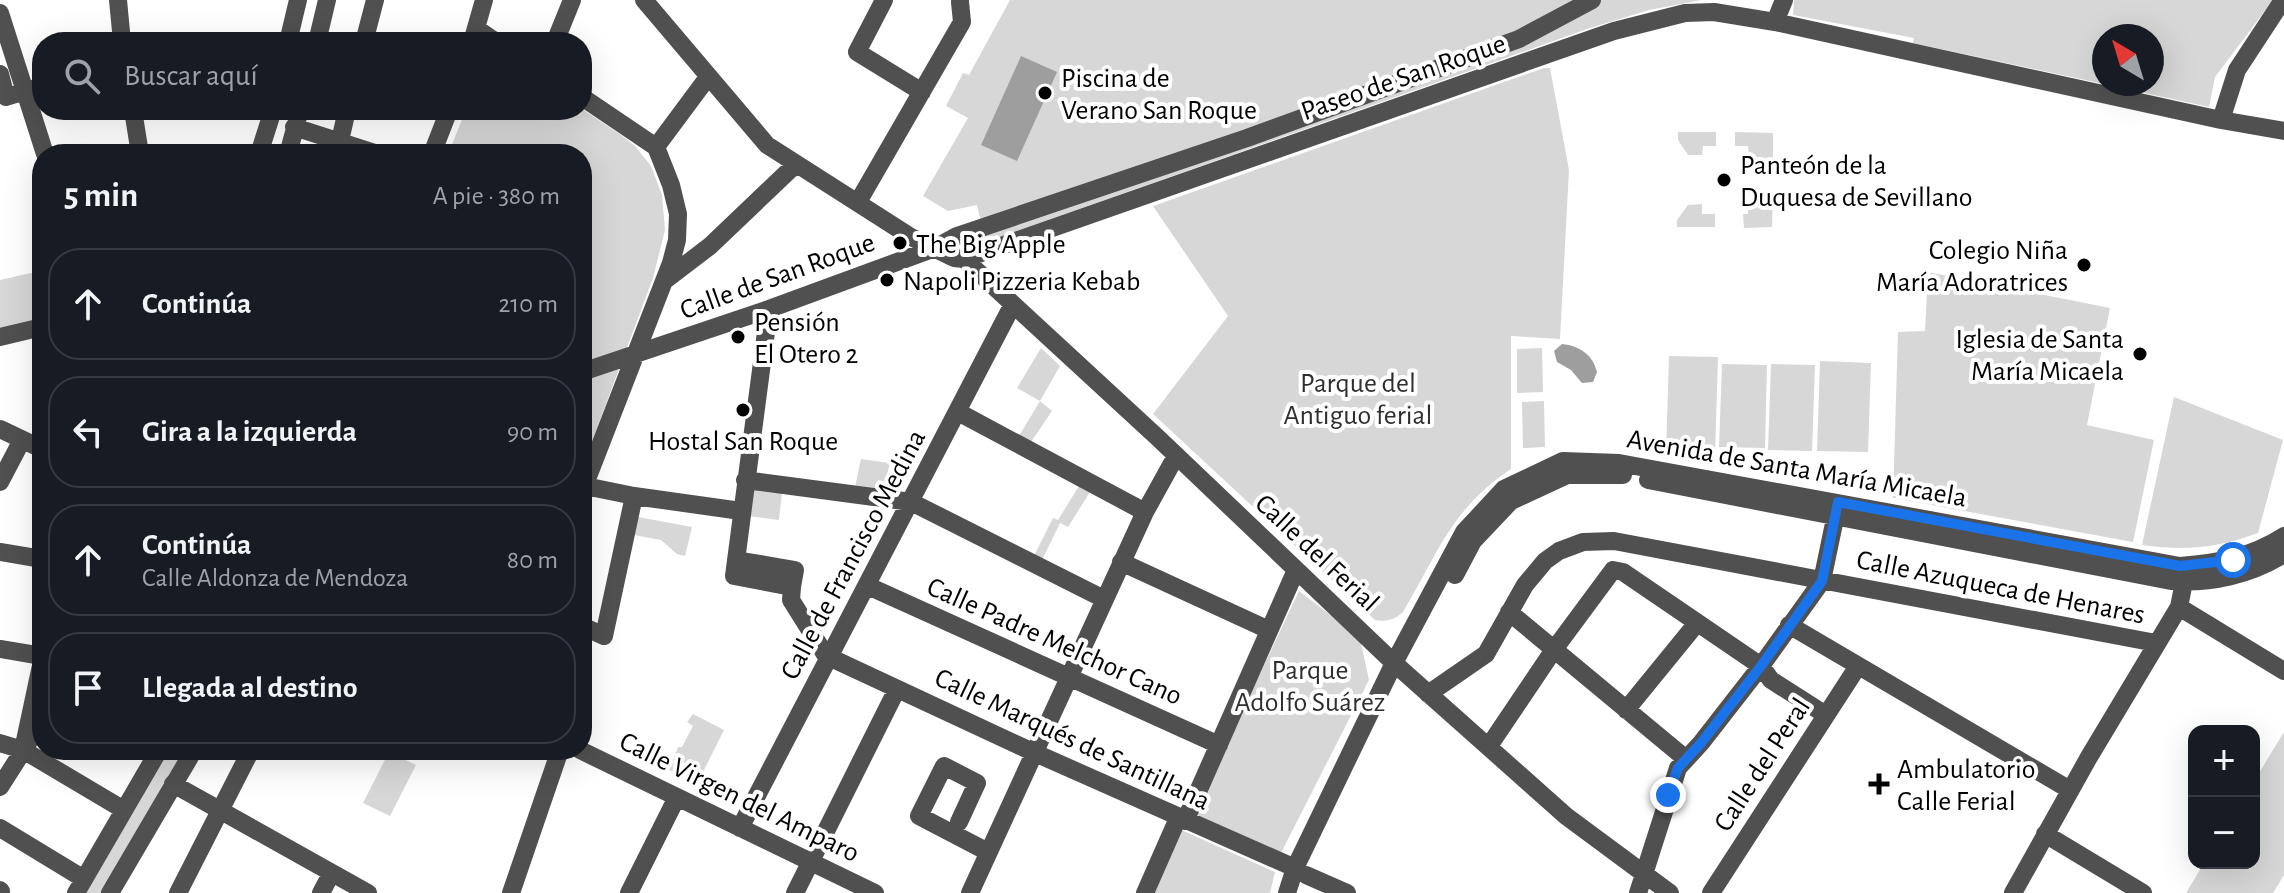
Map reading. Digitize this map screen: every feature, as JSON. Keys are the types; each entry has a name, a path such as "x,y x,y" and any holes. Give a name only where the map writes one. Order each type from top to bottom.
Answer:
{"street":[{"path":"118,0 122,32"},
{"path":"290,32 298,0"},
{"path":"319,32 327,0"},
{"path":"367,32 375,0"},
{"path":"475,32 484,0"},
{"path":"559,32 572,0"},
{"name":"Calle del Ferial","path":"644,0 767,145 911,237 954,258 964,259 1428,694 1566,816 1670,893"},
{"path":"884,0 857,52 922,92"},
{"name":"Calle de San Roque","path":"592,369 769,309 935,248 957,236 1261,133 1519,39 1592,0"},
{"path":"2221,120 2237,70 2283,0"},
{"path":"858,202 962,22 964,1"},
{"name":"Paseo de San Roque","path":"964,259 1614,31 1685,13 1778,7 2221,120 2284,131"},
{"path":"0,13 7,61 32,87"},
{"path":"0,74 3,98 32,90"},
{"path":"656,147 708,77"},
{"path":"592,104 656,147 678,214 677,240 664,281 592,468"},
{"path":"39,120 43,144"},
{"path":"135,120 138,144"},
{"path":"262,144 270,120"},
{"path":"290,144 296,120"},
{"path":"300,120 333,144"},
{"path":"339,144 345,120"},
{"path":"436,144 445,120"},
{"path":"664,281 710,246 796,164"},
{"name":"Calle de Francisco Medina","path":"740,828 1012,306"},
{"path":"769,309 734,576 792,587 791,600 829,658"},
{"path":"0,337 32,329"},
{"path":"958,412 1145,512"},
{"path":"0,429 32,444"},
{"path":"0,482 22,440"},
{"path":"970,893 1121,562 1176,456"},
{"name":"Avenida de Santa María Micaela","path":"1287,893 1300,879 1464,532 1504,489 1563,461 1619,463 2184,582 2248,572 2284,554"},
{"path":"745,480 911,502 1104,599"},
{"path":"592,490 741,511"},
{"path":"592,631 604,636 634,496"},
{"path":"1638,893 1678,768 1761,666 1822,581 1837,510"},
{"name":"Avenida de Santa María Micaela","path":"1837,510 2180,566 2214,564 2241,558 2284,536"},
{"name":"Calle Azuqueca de Henares","path":"1428,694 1486,654 1525,585 1545,561 1559,551 1583,542 1614,541 2156,643"},
{"path":"0,552 32,557"},
{"path":"1121,562 1269,630"},
{"path":"1145,893 1219,745 1296,570"},
{"path":"1489,746 1613,570 1623,572 1761,666 1771,680 1826,715"},
{"path":"2013,893 2070,790 2179,607 2184,582"},
{"name":"Calle Padre Melchor Cano","path":"868,586 1219,745"},
{"path":"2179,607 2284,671"},
{"path":"1509,612 1686,759"},
{"path":"1626,710 1697,623"},
{"path":"1789,625 2070,790"},
{"path":"0,649 32,656"},
{"name":"Calle Marqués de Santillana","path":"829,658 1182,819 1300,879 1347,893"},
{"name":"Calle del Peral","path":"1711,893 1858,666"},
{"path":"795,893 897,689"},
{"path":"23,750 32,706"},
{"path":"0,787 32,736"},
{"path":"0,743 32,755"},
{"name":"Calle Virgen del Amparo","path":"592,756 875,893"},
{"path":"40,760 124,810"},
{"path":"0,828 80,886 153,760"},
{"path":"110,893 188,760"},
{"path":"178,893 246,760"},
{"path":"511,893 557,760"},
{"path":"959,822 977,783 944,766 919,816 988,852"},
{"path":"173,784 368,893"},
{"path":"629,893 677,797"},
{"path":"2045,834 2143,893"},
{"path":"321,893 331,874"}],"green space":[{"path":"1010,0 1702,0 1649,10 1590,28 986,242 977,205 948,211 923,196 968,118 946,106 963,73 969,75"},
{"path":"1794,0 2273,0 2215,77 2209,107 2158,96 2164,96 2164,24 2092,24 2092,82 1913,43 1914,38 1793,15"},
{"name":"Parque del Antiguo ferial","path":"1550,68 1569,170 1560,339 1511,336 1511,469 1490,484 1460,516 1403,612 1390,620 1375,620 1153,414 1228,316 1153,206"},
{"path":"592,116 635,146 651,166 662,195 665,230 653,278 592,441 592,144 452,144 462,120 592,120"},
{"path":"1678,132 1716,132 1716,146 1703,146 1702,155 1688,155 1678,140"},
{"path":"1735,132 1773,133 1773,171 1759,171 1760,157 1749,157 1748,146 1735,146"},
{"path":"1759,190 1773,190 1772,227 1744,228 1743,214 1748,214 1748,203 1759,203"},
{"path":"1702,204 1702,214 1715,214 1715,227 1677,227 1677,220 1688,205"},
{"path":"1928,272 2110,308 2087,425 2154,440 2133,542 1893,498 1898,332 1925,331"},
{"path":"32,273 32,324 0,332 0,280"},
{"path":"1041,348 1060,366 1040,401 1017,388"},
{"path":"1542,348 1543,392 1517,393 1517,349"},
{"path":"1669,356 1718,357 1715,454 1666,453"},
{"path":"1820,361 1871,363 1868,452 1817,451"},
{"path":"1722,364 1767,365 1765,448 1719,447"},
{"path":"1771,364 1815,365 1812,451 1768,450"},
{"path":"2174,397 2283,440 2258,533 2201,547 2142,545"},
{"path":"1040,401 1052,411 1031,442 1019,436"},
{"path":"1544,401 1545,447 1523,448 1522,402"},
{"path":"861,459 890,463 883,490 855,487"},
{"path":"1079,486 1090,492 1068,527 1060,523 1042,560 1034,556 1053,518 1058,520"},
{"path":"752,487 782,492 779,520 748,516"},
{"path":"638,517 692,527 685,556 677,554 661,540 634,535"},
{"name":"Parque Adolfo Suárez","path":"1299,591 1360,638 1369,680 1281,853 1194,814"},
{"path":"693,714 724,730 697,784 669,770 678,747 682,747 693,726 687,722"},
{"path":"2284,732 2284,875 2273,893 2186,893 2200,869 2260,869 2260,771"},
{"path":"161,760 181,760 103,893 84,893"},
{"path":"385,760 406,760 416,765 390,816 363,803"},
{"path":"1177,828 1275,872 1270,893 1148,893"}],"shaded area":[{"path":"1021,56 1057,72 1017,161 981,145"},
{"path":"1562,344 1580,349 1589,356 1597,372 1593,382 1582,383 1571,370 1557,362 1554,351"}],"place":[{"name":"Piscina de Verano San Roque","path":"1045,93"},
{"name":"Panteón de la Duquesa de Sevillano","path":"1724,180"},
{"name":"The Big Apple","path":"900,243"},
{"name":"Colegio Niña María Adoratrices","path":"2084,265"},
{"name":"Napoli Pizzeria Kebab","path":"887,280"},
{"name":"Pensión El Otero 2","path":"738,337"},
{"name":"Iglesia de Santa María Micaela","path":"2140,354"},
{"name":"Hostal San Roque","path":"743,410"},
{"name":"Ambulatorio Calle Ferial","path":"1879,784"}],"route":[{"path":"1668,795 1678,768 1761,666 1822,581 1838,502 2180,566 2233,560"}]}
